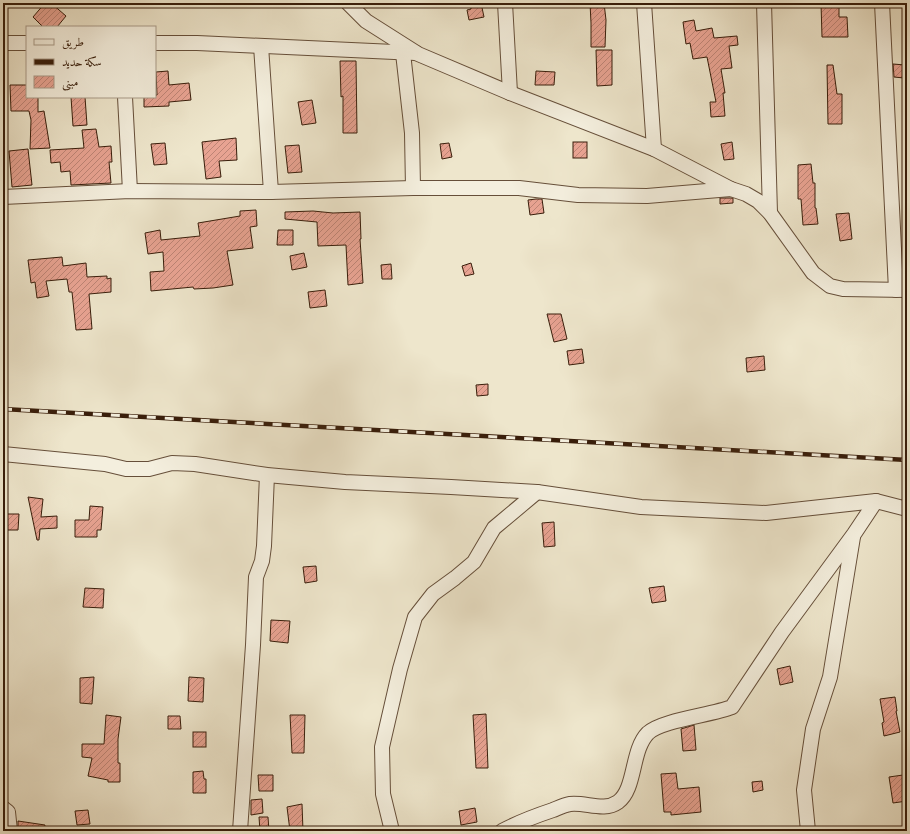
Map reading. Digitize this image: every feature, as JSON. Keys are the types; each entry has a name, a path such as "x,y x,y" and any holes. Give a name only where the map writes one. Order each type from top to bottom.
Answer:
{"street":[{"path":"348,3 366,21 418,54 510,93 654,149 731,189 746,194 758,201 770,213 813,273 830,286 843,288 902,290 882,3"},
{"path":"505,3 510,93"},
{"path":"644,3 654,149"},
{"path":"764,3 770,213"},
{"path":"3,43 26,43"},
{"path":"156,43 197,43 418,54"},
{"path":"261,46 271,192"},
{"path":"403,53 412,133 413,188"},
{"path":"125,98 130,191"},
{"path":"3,197 130,191 271,192 413,188 519,188 578,195 647,196 731,189"},
{"path":"3,454 105,464 126,469 149,469 172,463 195,464 267,475 345,482 537,492 641,507 766,513 876,502 907,509"},
{"path":"240,831 253,645 256,577 262,561 264,546 267,475"},
{"path":"392,831 383,794 382,747 400,669 414,618 433,594 456,578 474,562 494,528 537,492"},
{"path":"502,831 525,819 571,804 607,806 617,802 625,795 640,746 648,733 660,726 732,707 782,632 876,502"},
{"path":"808,831 804,790 813,729 830,677 854,534"},
{"path":"3,808 8,812 10,831"}],"building":[{"path":"45,3 51,3 66,16 58,26 42,26 33,17"},
{"path":"470,3 481,3 484,17 469,20 467,10 471,9"},
{"path":"590,3 604,3 606,20 605,47 591,47"},
{"path":"821,3 839,3 839,17 847,17 848,37 822,37"},
{"path":"694,20 696,31 712,28 714,38 737,36 738,45 729,46 732,68 721,69 725,93 723,93 725,116 711,117 710,102 716,102 707,57 693,59 690,43 686,44 683,22"},
{"path":"596,50 612,50 612,85 597,86"},
{"path":"340,61 356,61 357,133 343,133 343,96 341,97"},
{"path":"893,64 905,65 904,78 894,77"},
{"path":"827,65 833,65 837,94 842,94 842,124 828,124"},
{"path":"168,71 169,85 189,83 191,100 169,102 169,106 144,107 144,98 156,98 156,72"},
{"path":"536,71 555,72 554,85 535,85"},
{"path":"10,85 26,85 26,98 38,98 38,112 44,111 50,148 30,149 31,120 29,111 11,111"},
{"path":"71,98 85,98 87,125 73,126"},
{"path":"312,100 316,123 302,125 298,102"},
{"path":"96,129 99,147 111,146 112,162 109,162 111,183 71,185 70,171 61,172 60,162 51,163 50,150 84,148 82,130"},
{"path":"236,138 237,160 219,161 221,177 206,179 202,142"},
{"path":"573,142 587,142 587,158 573,158"},
{"path":"732,142 734,159 724,160 721,144"},
{"path":"165,143 167,164 154,165 151,144"},
{"path":"449,143 452,157 442,159 440,144"},
{"path":"299,145 302,172 288,173 285,146"},
{"path":"28,149 32,185 12,187 9,151"},
{"path":"811,164 813,183 815,183 815,208 818,224 803,225 801,199 798,199 798,165"},
{"path":"720,198 733,198 733,203 720,204"},
{"path":"542,199 544,213 530,215 528,200"},
{"path":"256,210 257,226 250,227 253,248 227,251 233,285 213,288 194,289 193,287 151,291 150,272 164,271 163,252 148,254 145,233 160,230 161,240 200,236 198,223 240,216 240,211"},
{"path":"313,211 333,213 360,212 363,283 348,285 346,245 318,246 317,222 285,219 285,212"},
{"path":"849,213 852,239 840,241 836,214"},
{"path":"278,230 293,230 293,245 277,245"},
{"path":"304,253 307,267 292,270 290,256"},
{"path":"62,257 63,266 86,263 87,277 107,276 107,279 111,278 111,292 89,294 92,329 76,330 72,292 69,292 67,279 46,281 49,296 37,298 35,282 31,283 28,260"},
{"path":"471,263 474,274 465,276 462,266"},
{"path":"391,264 392,279 382,279 381,265"},
{"path":"325,290 327,306 310,308 308,292"},
{"path":"547,314 561,314 567,339 554,342"},
{"path":"582,349 584,363 569,365 567,351"},
{"path":"764,356 765,370 747,372 746,358"},
{"path":"488,384 488,395 477,396 476,385"},
{"path":"28,497 43,499 41,517 57,516 57,528 40,529 39,540 37,540"},
{"path":"90,506 103,507 101,530 97,530 97,537 75,537 75,520 89,520"},
{"path":"3,514 19,514 18,530 3,530"},
{"path":"554,522 555,546 544,547 542,523"},
{"path":"316,566 317,581 305,583 303,567"},
{"path":"664,586 666,601 652,603 649,588"},
{"path":"85,588 104,589 103,608 83,607"},
{"path":"271,620 290,621 288,643 270,641"},
{"path":"790,666 793,682 780,685 777,669"},
{"path":"94,677 92,704 80,703 80,678"},
{"path":"189,677 204,678 203,702 188,701"},
{"path":"895,697 900,732 884,736 882,723 884,722 880,699"},
{"path":"486,714 488,768 476,768 473,715"},
{"path":"106,715 121,717 118,739 120,782 108,782 108,780 88,776 92,758 82,757 82,744 104,744"},
{"path":"290,715 305,715 304,753 292,753"},
{"path":"168,716 180,716 181,729 168,729"},
{"path":"694,725 696,750 683,751 681,729"},
{"path":"193,732 206,732 206,747 193,747"},
{"path":"203,771 204,779 206,779 206,793 193,793 193,772"},
{"path":"676,773 678,789 699,787 701,812 671,815 671,812 664,812 661,774"},
{"path":"258,775 273,775 273,791 259,791"},
{"path":"903,775 907,801 893,803 889,777"},
{"path":"762,781 763,790 753,792 752,782"},
{"path":"262,799 263,813 251,815 251,800"},
{"path":"302,804 303,831 290,831 287,807"},
{"path":"475,808 477,822 461,825 459,811"},
{"path":"88,810 90,824 77,825 75,811"},
{"path":"259,817 268,817 269,831 260,831"},
{"path":"18,821 45,825 44,831 18,831"}],"railway":[{"path":"3,409 907,460"}]}
